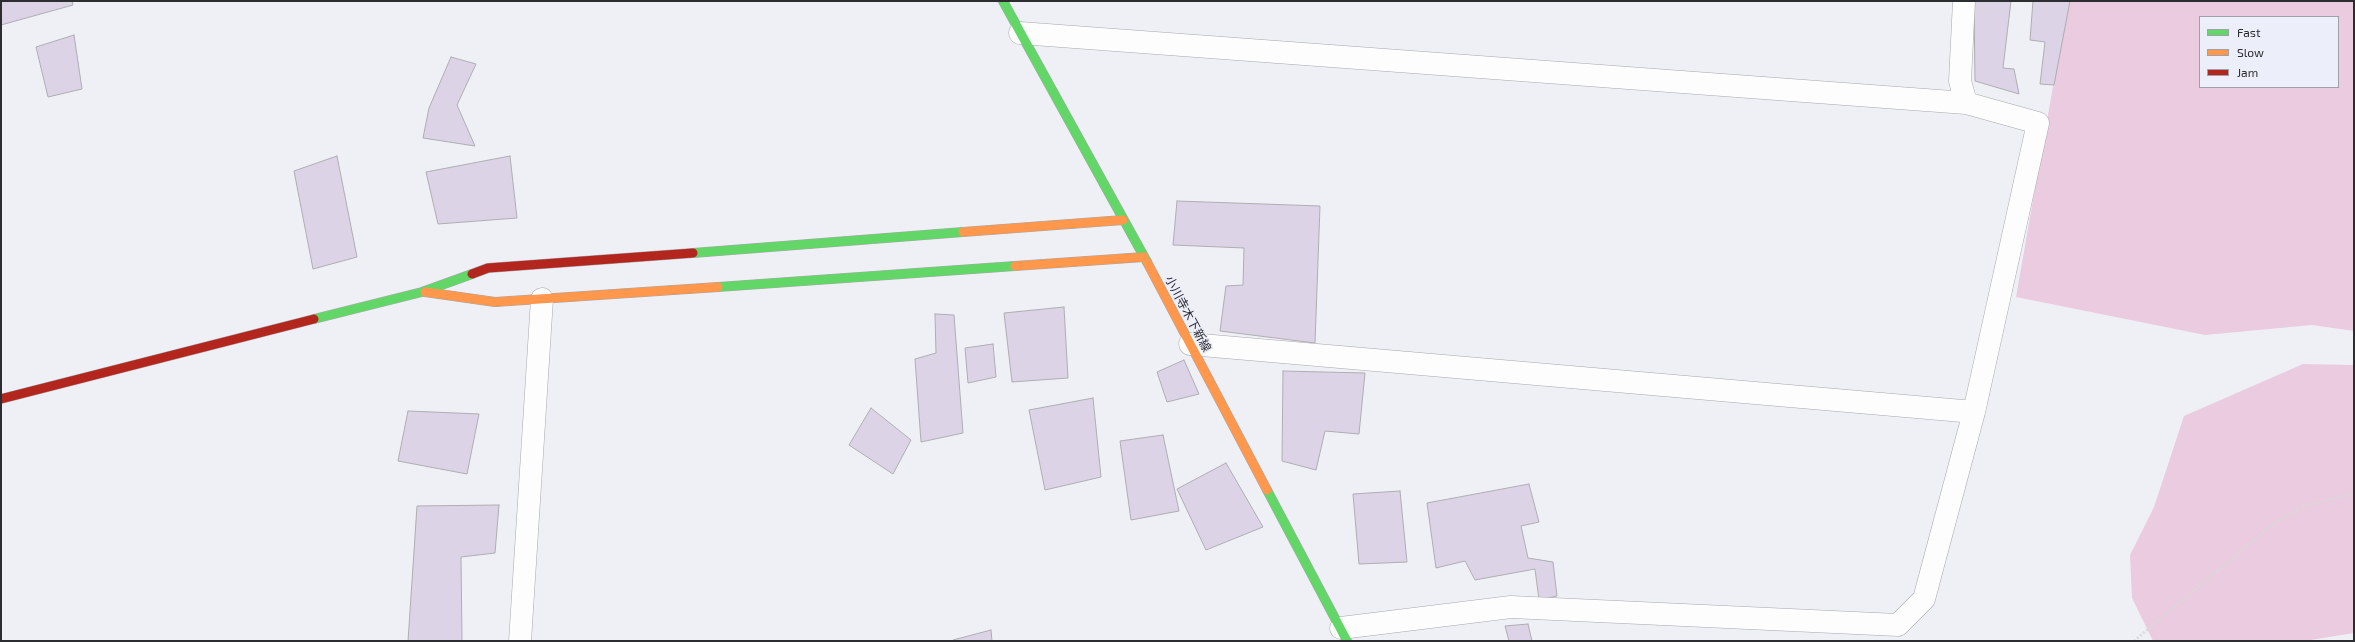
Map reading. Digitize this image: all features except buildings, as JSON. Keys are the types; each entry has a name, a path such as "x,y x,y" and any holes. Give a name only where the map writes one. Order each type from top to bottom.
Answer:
{"street":[{"name":"小川寺木下新線","path":"1002,1 1144,256 1344,635"},
{"path":"1964,1 1960,81 1966,102"},
{"path":"1020,33 1966,102 2038,124 1974,412 1924,600 1898,625 1511,607 1344,635"},
{"path":"1,399 422,292 488,268 1123,220"},
{"path":"422,292 496,302 1144,256"},
{"path":"520,641 542,299"},
{"path":"1190,344 1974,412"}],"path":[{"path":"2134,641 2273,524 2306,505 2354,493"}],"shaded area":[{"path":"2068,1 2354,1 2354,331 2312,325 2205,335 2016,297"},
{"path":"2303,364 2354,365 2354,633 2304,641 2153,641 2132,598 2130,555 2154,507 2184,416"}],"traffic: fast":[{"path":"1003,1 1147,262"},
{"path":"693,253 963,232"},
{"path":"718,287 1015,266"},
{"path":"314,319 422,292 472,274"},
{"path":"1267,490 1347,641"}],"traffic: slow":[{"path":"963,232 1123,220"},
{"path":"1015,266 1144,257"},
{"path":"1147,262 1267,490"},
{"path":"425,292 495,302 718,287"}],"traffic: jam":[{"path":"472,274 488,268 693,253"},
{"path":"1,399 314,319"}]}
